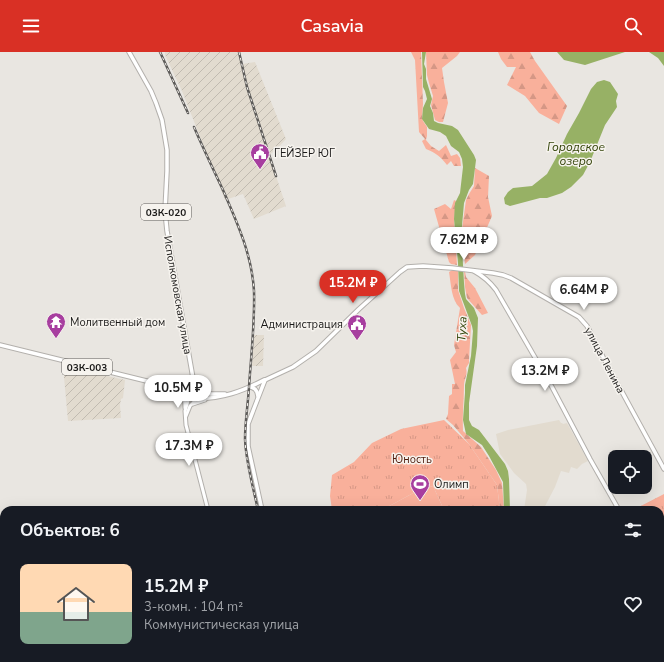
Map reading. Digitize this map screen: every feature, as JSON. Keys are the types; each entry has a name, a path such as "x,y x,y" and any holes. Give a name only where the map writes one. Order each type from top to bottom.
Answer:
{"main road":[{"name":"Исполкомовская улица","path":"129,52 151,90 162,120 168,150 165,211 167,232 193,378 198,392"},
{"name":"улица Ленина","path":"251,387 293,367 316,351 359,309 407,267 419,266 493,272 511,278 579,317 587,326 664,469"},
{"path":"474,270 488,281 496,290 510,312 617,506"},
{"path":"488,281 488,276 493,272"},
{"name":"03К-003","path":"0,346 181,390 195,390 198,392 218,394 236,393"},
{"name":"Исполкомовская улица","path":"191,391 193,378"},
{"path":"181,390 189,386 193,378"},
{"path":"193,378 197,385 206,393"},
{"path":"261,506 248,446 248,424 264,380"},
{"path":"251,387 256,389 258,397"},
{"name":"03К-003","path":"181,390 191,399 196,400 221,397 251,387"},
{"path":"189,397 191,391"},
{"path":"196,400 199,395 198,392"}],"street":[{"path":"181,390 184,395 186,422 207,506"},
{"path":"185,411 189,397"},
{"path":"190,406 194,403 207,399"},
{"path":"186,422 190,406 196,400"}],"shaded area":[{"path":"165,52 239,52 242,64 255,62 286,139 269,155 286,206 254,219 243,194 225,200"},
{"path":"254,335 264,335 263,366 252,366"},
{"path":"63,366 125,380 123,398 121,399 120,405 121,418 68,421"},
{"path":"559,420 563,424 567,423 588,461 577,469 571,467 569,473 561,471 545,506 525,506 527,490 526,484 514,473 500,454 496,434 508,430"}],"green space":[{"path":"411,52 421,52 423,104 422,118 427,127 426,140 431,146 439,151 446,145 451,156 457,154 460,158 461,166 454,166 451,161 447,165 433,152 426,149 422,141 425,139 419,132 415,60"},
{"path":"426,52 460,52 442,68 448,103 443,122 435,120 431,105 433,96 427,75"},
{"path":"498,52 530,52 567,106 559,124 539,113 525,96 507,85 516,67 507,67"},
{"path":"475,168 489,176 488,197 492,216 475,255 465,264 462,229 466,200 474,186"},
{"path":"454,200 456,201 454,220 457,265 449,262 434,209 445,204 451,209"},
{"path":"454,269 458,271 458,290 471,325 469,363 466,368 467,373 464,384 463,431 481,447 496,470 502,483 504,506 500,506 497,485 469,444 446,419 448,414 449,396 452,394 452,384 455,384 450,360 456,352 454,345 460,308 453,296 449,272"},
{"path":"464,271 466,277 475,288 488,313 482,315 467,298"},
{"name":"Юность","path":"444,420 469,444 497,485 500,506 442,506 433,486 417,491 389,506 331,506 330,496 332,475 354,462 372,443 401,429"},
{"name":"Олимп","path":"433,486 442,506 389,506 417,491"},
{"path":"664,494 664,506 641,506"}],"water":[{"path":"422,52 426,52 424,64 426,69 426,79 432,99 430,106 434,121 452,126 458,130 476,160 473,184 464,203 461,237 466,299 474,308 478,318 477,346 469,403 469,420 472,426 479,430 505,464 509,479 510,506 504,506 503,482 489,456 482,445 466,434 463,420 465,385 471,356 473,331 459,291 454,219 455,203 460,193 463,167 459,152 451,146 446,136 440,132 429,129 422,119 423,108 427,99 423,87"},
{"path":"557,52 625,52 585,65 564,60"},
{"path":"649,52 664,52 664,66 658,58"},
{"name":"Городское озеро","path":"604,80 610,82 618,94 616,101 617,107 605,125 583,175 571,187 562,193 547,198 540,198 510,206 505,204 504,198 513,188 532,186 547,174 591,89 597,82"}],"railway":[{"path":"160,52 188,113"},
{"path":"239,52 247,87 276,176"},
{"path":"194,127 238,227 247,252 253,278 253,327 245,439 248,466 257,506"}],"place":[{"name":"ГЕЙЗЕР ЮГ","path":"260,170"},
{"name":"Молитвенный дом","path":"56,339"},
{"name":"Администрация","path":"357,341"},
{"name":"Олимп","path":"420,501"}],"water label":[{"name":"Туха","path":"462,329"}]}
